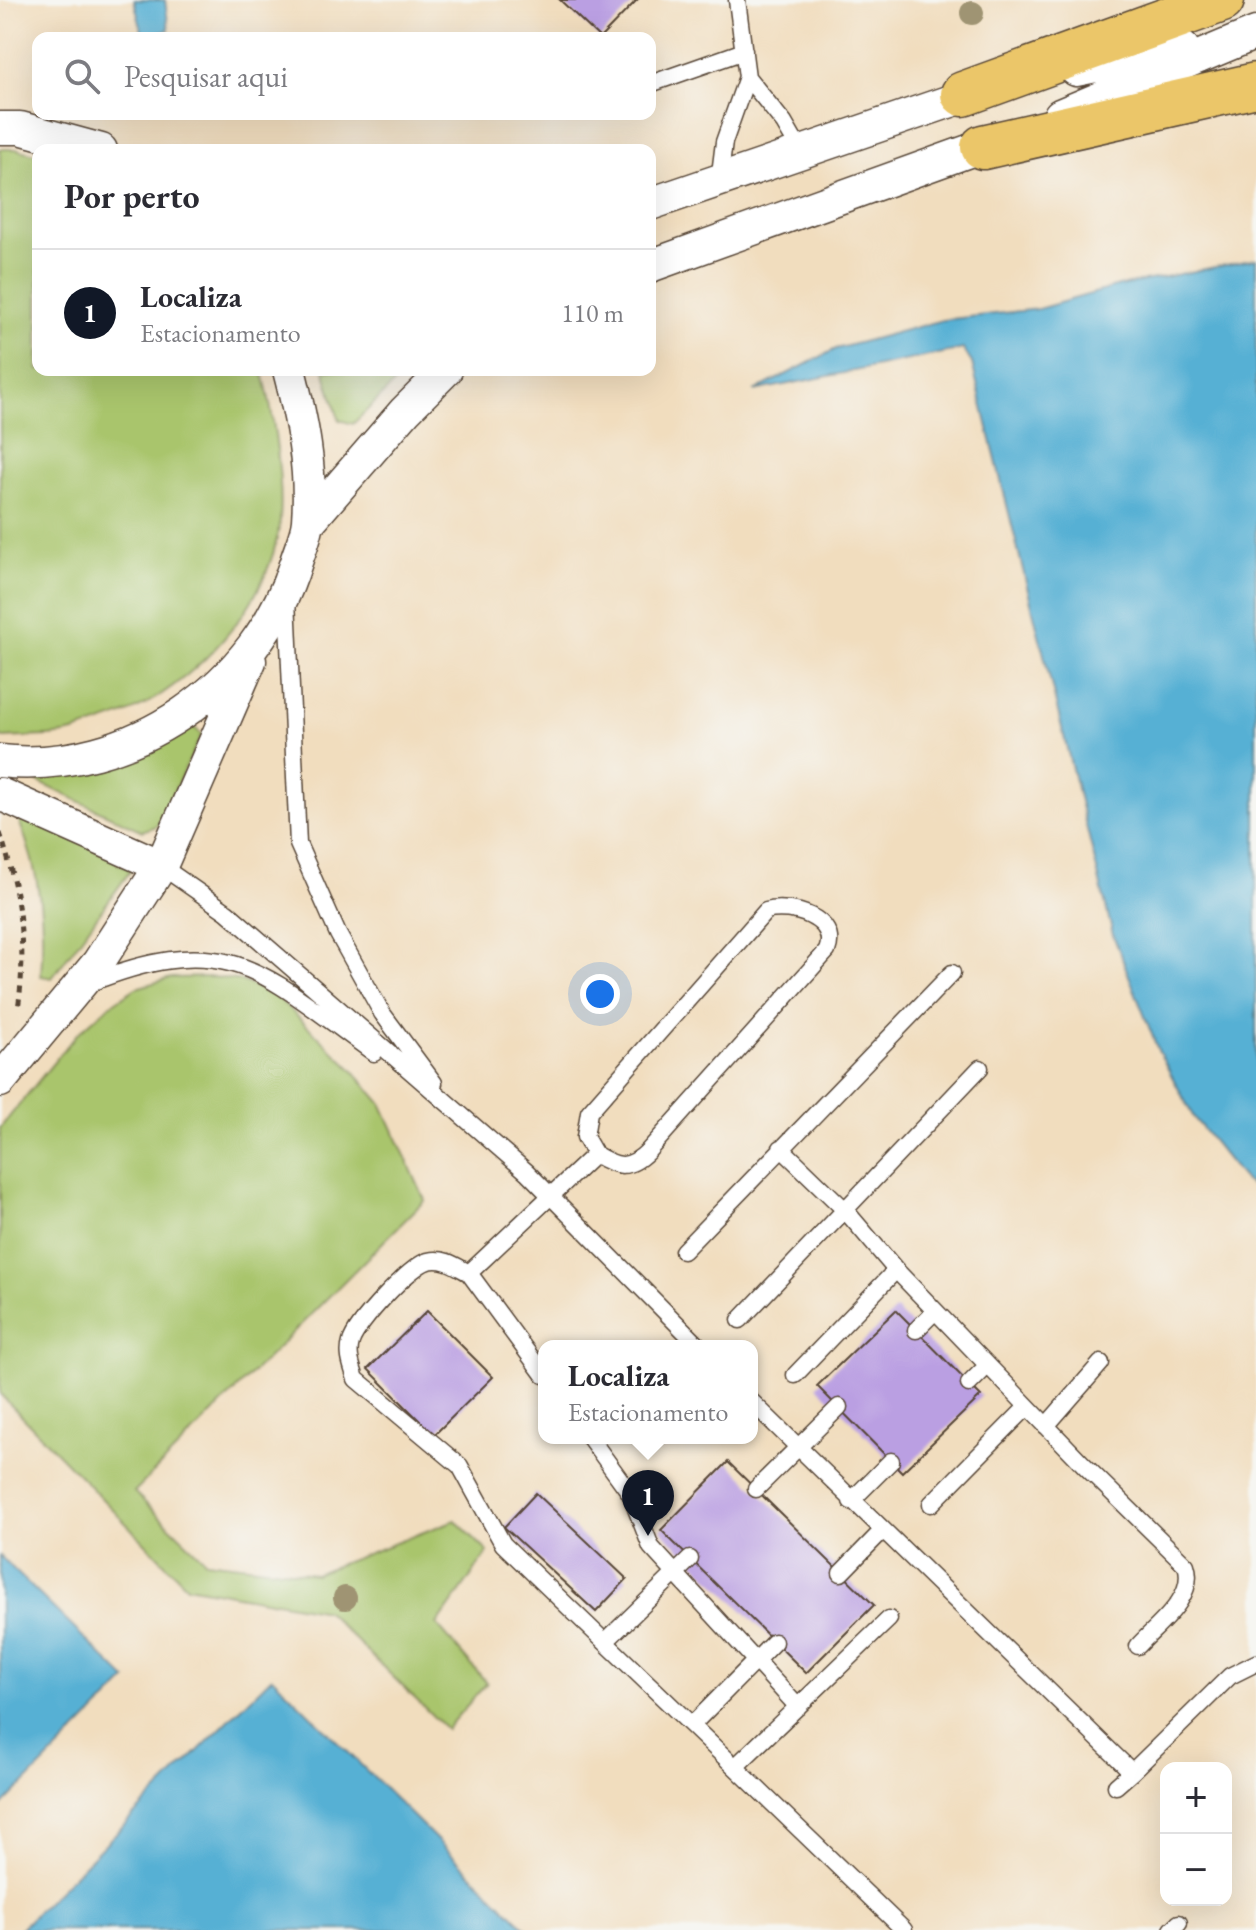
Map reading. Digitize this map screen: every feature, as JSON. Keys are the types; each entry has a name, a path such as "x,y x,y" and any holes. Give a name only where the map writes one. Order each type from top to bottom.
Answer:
{"highway":[{"path":"963,94 1222,0"},
{"path":"983,147 1256,85"}],"street":[{"path":"656,202 802,154 963,94 1256,33"},
{"path":"656,264 983,147 1256,33"},
{"path":"0,128 20,128 79,144"},
{"path":"0,1081 79,988 161,866 259,639 287,592 308,523 306,436 291,376"},
{"path":"308,523 405,411 440,376"},
{"path":"0,761 72,757 118,746 170,723 208,694 259,639"},
{"path":"0,794 161,866"}],"lane":[{"path":"719,182 724,142 747,77 737,0"},
{"path":"656,82 744,51"},
{"path":"747,77 784,123 802,154"},
{"path":"287,592 298,844 338,934 382,1013 454,1110"},
{"path":"161,866 227,912 454,1110 549,1195 693,1340"},
{"path":"766,911 790,911 820,921 829,930 831,941 827,951 636,1164 624,1167 612,1165 595,1154 585,1137 589,1112 766,911"},
{"path":"79,988 161,960 200,957 234,963 272,977 454,1110"},
{"path":"683,1251 952,973"},
{"path":"740,1320 980,1068"},
{"path":"781,1148 845,1210 896,1270 987,1366 1186,1565 1190,1575 1185,1595 1138,1646"},
{"path":"469,1273 595,1154"},
{"path":"538,1367 469,1273 445,1260 428,1261 414,1268 359,1326 351,1341 349,1360 356,1379 460,1466 503,1544 904,1930"},
{"path":"795,1375 896,1270"},
{"path":"916,1330 935,1311"},
{"path":"1046,1426 1101,1363"},
{"path":"969,1384 987,1366"},
{"path":"756,1489 839,1407"},
{"path":"931,1504 1027,1407"},
{"path":"758,1408 1132,1772"},
{"path":"594,1444 630,1493 651,1547 798,1707"},
{"path":"851,1501 891,1461"},
{"path":"841,1573 882,1531"},
{"path":"605,1642 690,1559"},
{"path":"735,1767 889,1619"},
{"path":"692,1725 774,1642"},
{"path":"1116,1786 1230,1676 1256,1663"}],"path":[{"path":"0,833 22,916 24,963 17,1016"}],"green space":[{"path":"0,149 17,149 32,153 32,376 263,376 274,426 280,512 273,555 249,605 215,649 173,686 134,710 68,733 0,737"},
{"path":"326,376 402,376 353,424 339,420"},
{"path":"192,726 202,734 157,826 142,831 38,782 40,773 135,759"},
{"path":"27,811 131,870 52,978 41,976 39,897 32,859 19,821"},
{"path":"213,977 242,981 276,996 351,1068 381,1103 425,1200 134,1492 206,1561 315,1574 455,1520 488,1552 437,1625 487,1683 446,1729 326,1611 187,1586 0,1394 0,1128 76,1035 110,1005 136,988 171,978"}],"water":[{"path":"134,0 165,0 169,30 142,32"},
{"path":"1256,259 1256,1189 1245,1181 1194,1118 1158,1050 1113,935 972,363 963,349 754,391 836,349 943,320 1038,309 1119,286"},
{"path":"0,1556 127,1680 0,1808"},
{"path":"272,1677 528,1930 19,1930"}],"building":[{"path":"560,0 637,0 606,32 594,32"},
{"path":"896,1310 981,1396 902,1472 817,1386"},
{"path":"427,1311 493,1377 434,1435 368,1369"},
{"path":"728,1462 874,1605 806,1673 661,1530"},
{"path":"536,1493 627,1579 596,1612 504,1527"}],"place":[{"name":"Localiza","path":"648,1536"}]}
